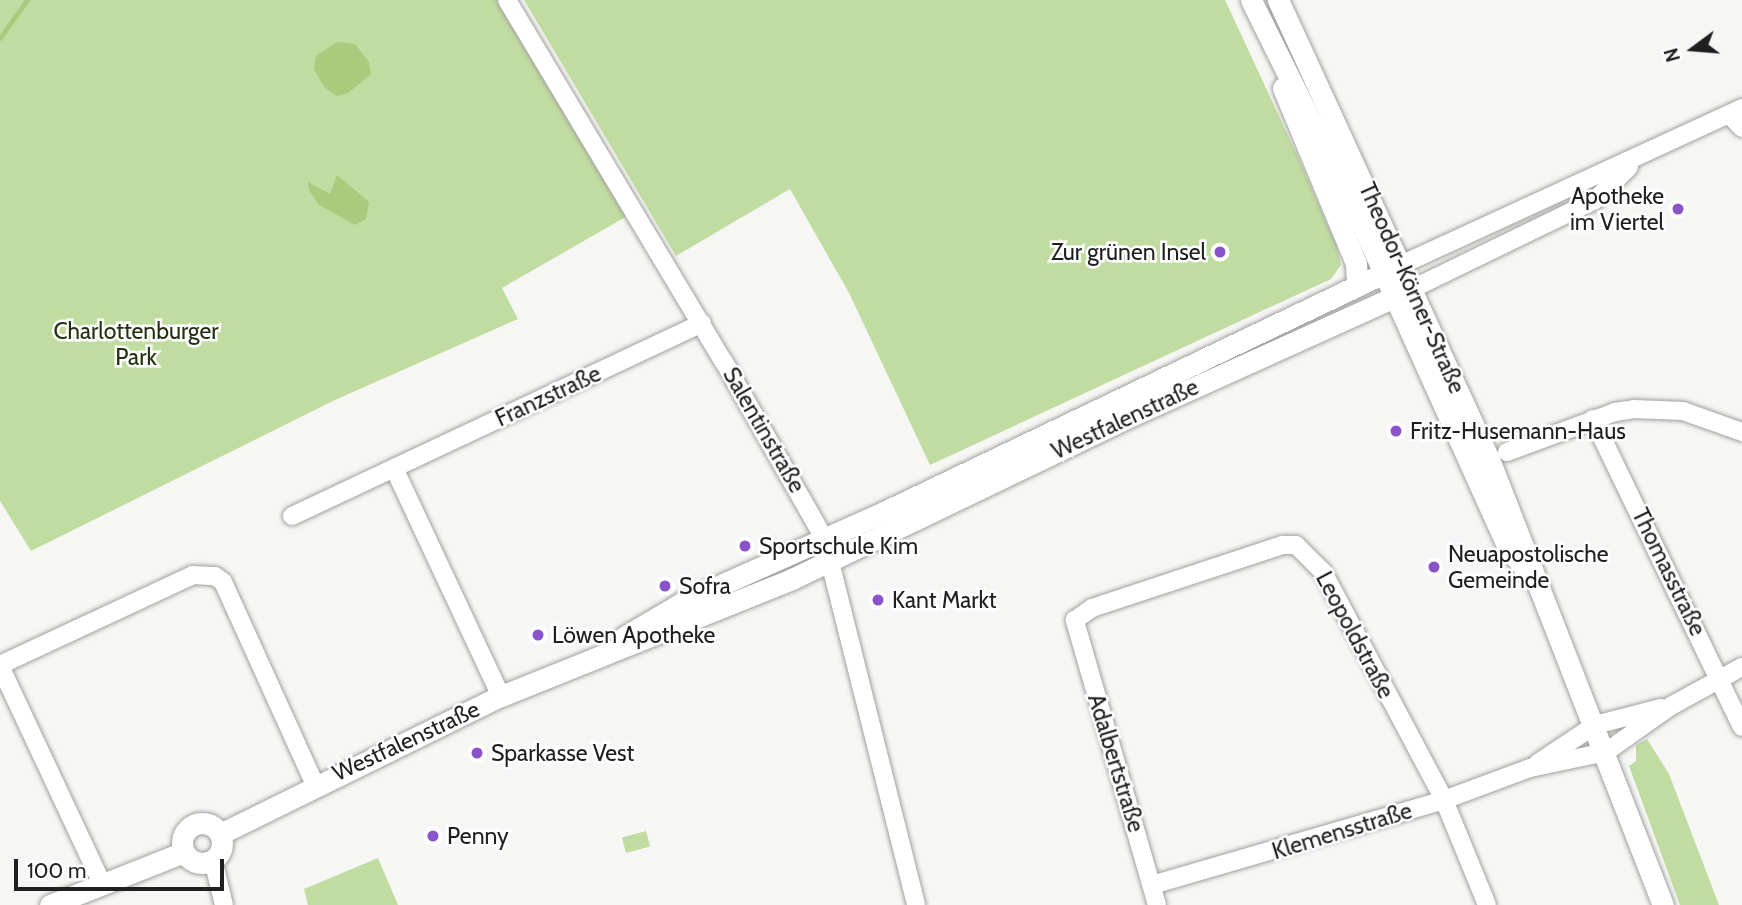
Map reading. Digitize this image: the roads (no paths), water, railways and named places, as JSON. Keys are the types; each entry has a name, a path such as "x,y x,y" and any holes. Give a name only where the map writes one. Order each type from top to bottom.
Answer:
{"main road":[{"name":"Theodor-Körner-Straße","path":"1278,0 1394,269 1517,525 1536,581 1606,752 1663,905"},
{"name":"Theodor-Körner-Straße","path":"1256,10 1394,269"},
{"name":"Theodor-Körner-Straße","path":"1256,10 1299,134 1356,263 1357,285"},
{"name":"Westfalenstraße","path":"596,655 685,601 1394,269"},
{"name":"Westfalenstraße","path":"220,834 315,785 501,696 596,655 662,634 830,560 1158,403 1405,292"},
{"path":"193,825 211,825 220,834 222,846 212,860 197,863 184,852 184,834 193,825"},
{"path":"50,905 101,882 184,852"}],"street":[{"name":"Salentinstraße","path":"507,0 702,323 824,538 916,905"},
{"name":"Westfalenstraße","path":"1394,269 1736,111"},
{"path":"1736,111 1742,128"},
{"name":"Westfalenstraße","path":"1405,292 1595,200 1639,157"},
{"name":"Franzstraße","path":"292,516 702,323"},
{"path":"1507,452 1593,419 1653,408 1706,416 1742,432"},
{"name":"Thomasstraße","path":"1593,419 1722,680 1742,727"},
{"path":"394,468 501,696"},
{"name":"Leopoldstraße","path":"1075,620 1092,608 1250,554 1296,545 1323,572 1444,800 1488,905"},
{"path":"101,882 0,666 193,575 215,576 223,582 315,785"},
{"name":"Adalbertstraße","path":"1075,620 1157,905"},
{"path":"1606,752 1671,705 1742,667"},
{"name":"Klemensstraße","path":"1530,768 1595,725 1671,705"},
{"name":"Klemensstraße","path":"1152,885 1444,800 1530,768 1606,752"},
{"path":"212,860 224,905"}],"waterway":[{"path":"0,38 27,0"}],"place":[{"name":"Apotheke im Viertel","path":"1678,209"},
{"name":"Zur grünen Insel","path":"1220,252"},
{"name":"Fritz-Husemann-Haus","path":"1396,431"},
{"name":"Sportschule Kim","path":"745,546"},
{"name":"Neuapostolische Gemeinde","path":"1434,567"},
{"name":"Sofra","path":"665,586"},
{"name":"Kant Markt","path":"878,600"},
{"name":"Löwen Apotheke","path":"538,635"},
{"name":"Sparkasse Vest","path":"477,753"},
{"name":"Penny","path":"433,836"}],"park label":[{"name":"Charlottenburger Park","path":"136,344"}]}
